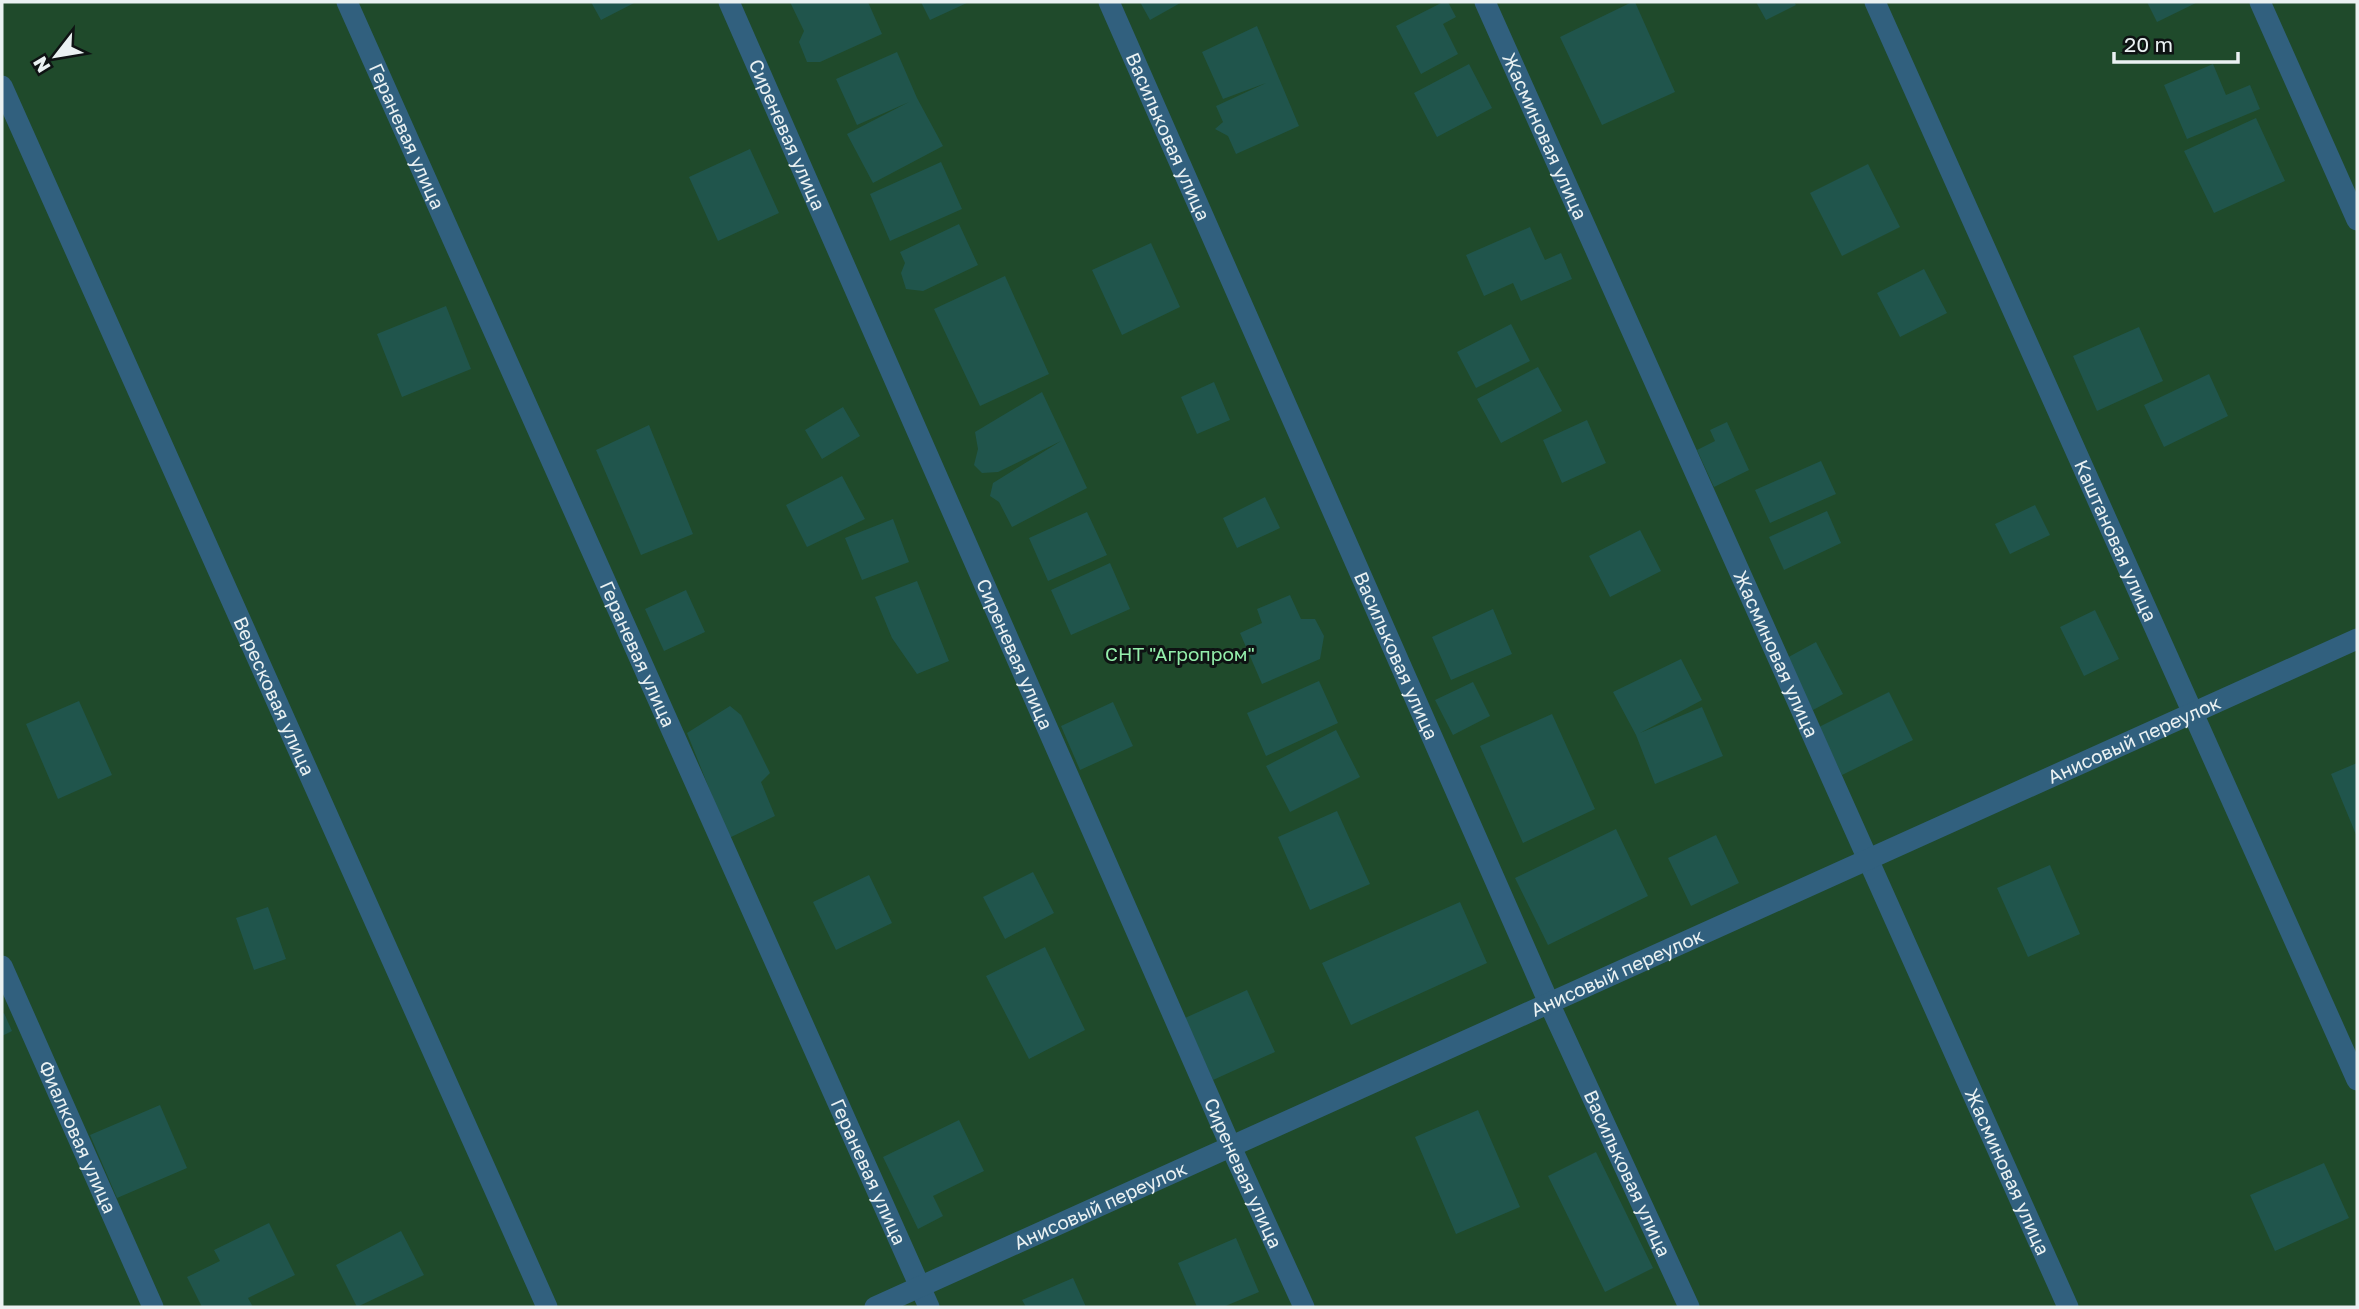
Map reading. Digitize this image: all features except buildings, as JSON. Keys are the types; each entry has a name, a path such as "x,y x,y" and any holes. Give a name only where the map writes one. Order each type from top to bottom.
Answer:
{"lane":[{"name":"Гераневая улица","path":"347,2 924,1297"},
{"name":"Сиреневая улица","path":"729,2 1231,1147 1304,1307"},
{"name":"Васильковая улица","path":"1109,2 1549,1003 1689,1307"},
{"name":"Жасминовая улица","path":"1485,2 2068,1307"},
{"name":"Каштановая улица","path":"1875,2 2357,1080"},
{"path":"2260,2 2357,220"},
{"name":"Вересковая улица","path":"2,86 547,1307"},
{"name":"Анисовый переулок","path":"875,1307 924,1297 1231,1147 2357,639"},
{"name":"Фиалковая улица","path":"2,966 153,1307"}],"green space":[{"name":"СНТ \"Агропром\"","path":"2,2 2357,2 2357,1307 2,1307"}]}
